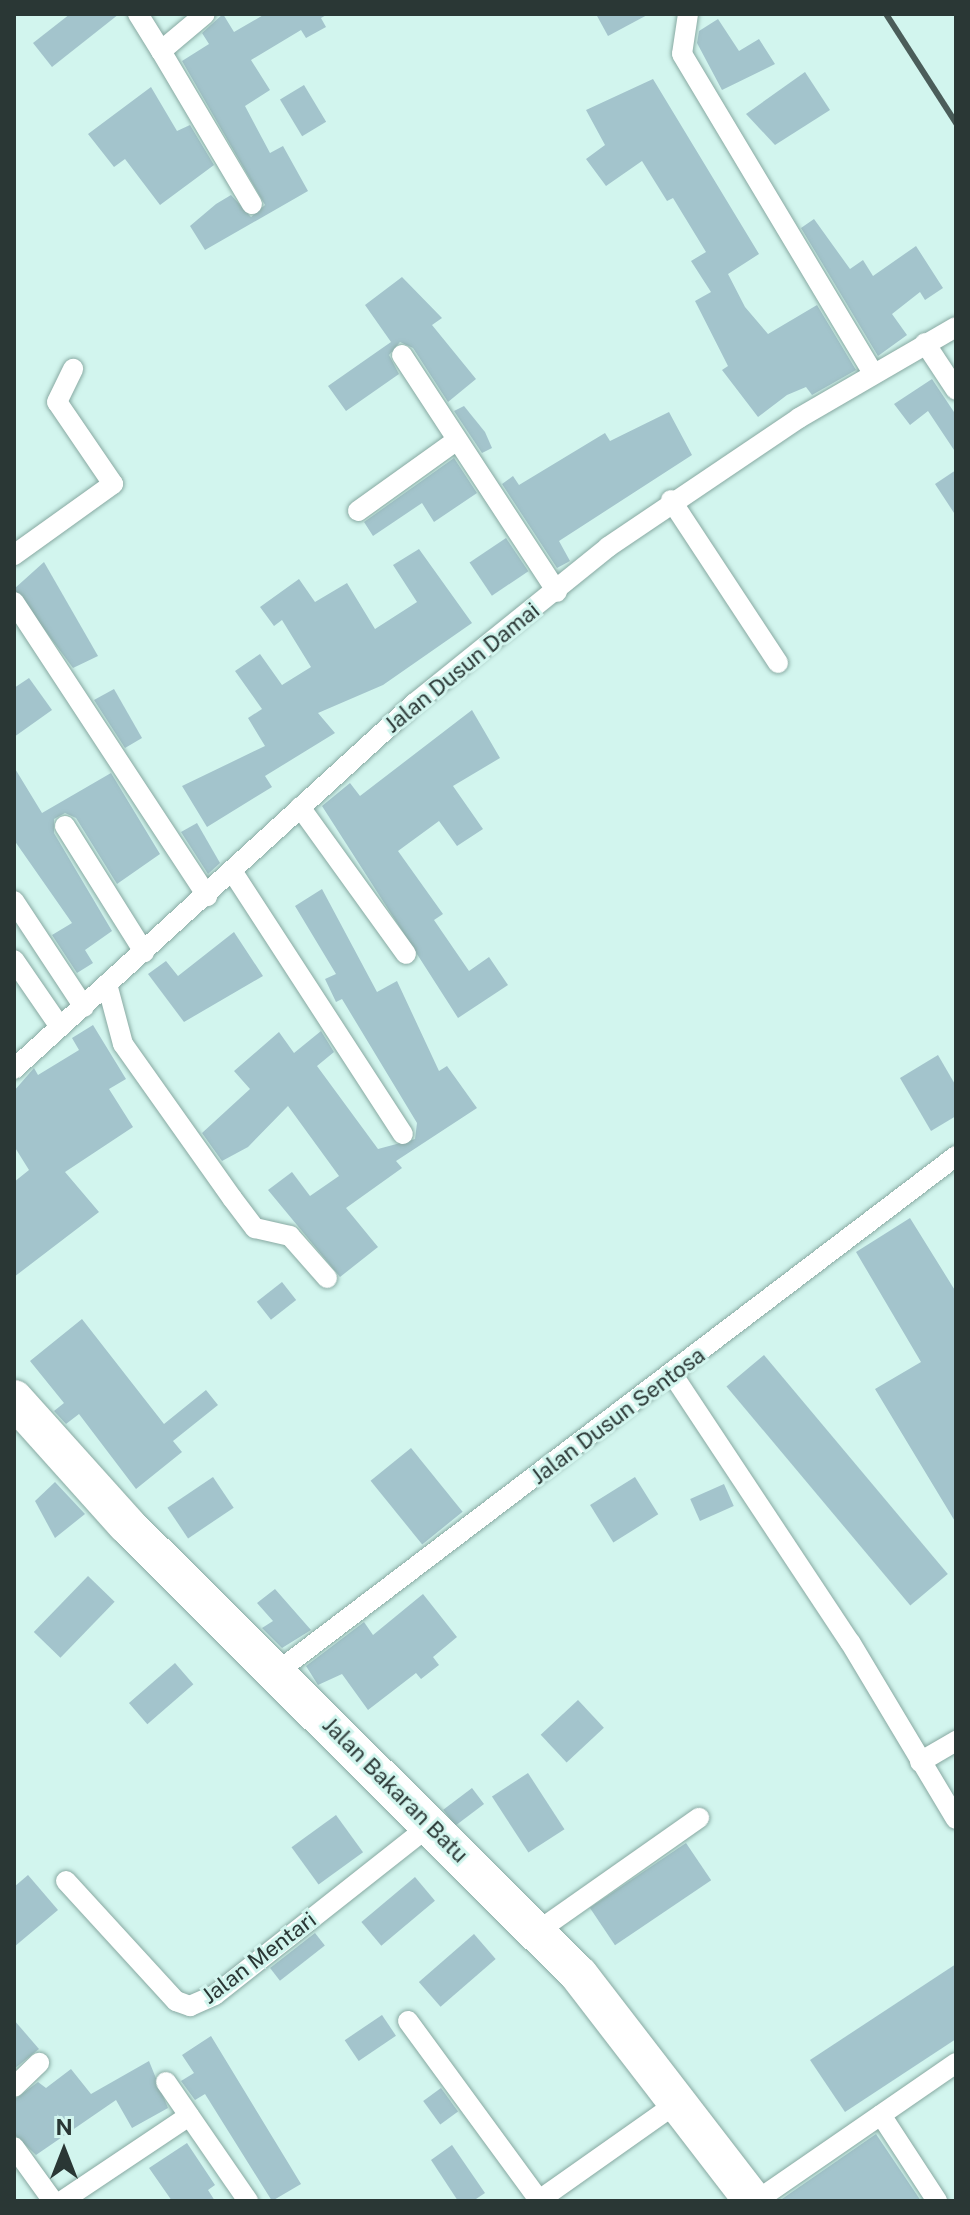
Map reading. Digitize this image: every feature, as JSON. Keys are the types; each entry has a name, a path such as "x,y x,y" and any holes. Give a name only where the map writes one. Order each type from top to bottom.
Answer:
{"highway":[{"name":"Jalan Bakaran Batu","path":"14,1399 126,1524 277,1672 428,1827 538,1931 681,2100 754,2201"}],"street":[{"path":"138,14 252,204"},
{"path":"161,51 205,14"},
{"path":"688,14 682,54 873,373"},
{"name":"Jalan Dusun Damai","path":"14,1069 234,874 300,807 415,703 671,500 873,373 956,327"},
{"path":"925,343 956,390"},
{"path":"402,355 557,592"},
{"path":"14,555 113,484 57,402 73,369"},
{"path":"358,511 457,440"},
{"path":"671,500 778,663"},
{"path":"14,602 207,896"},
{"path":"300,807 406,954"},
{"path":"65,826 144,952"},
{"path":"234,874 403,1134"},
{"path":"14,901 84,1007"},
{"path":"14,960 60,1027"},
{"path":"107,984 123,1044 255,1228 290,1236 327,1278"},
{"name":"Jalan Dusun Sentosa","path":"277,1672 673,1375 956,1156"},
{"path":"673,1375 850,1642 956,1819"},
{"path":"920,1762 956,1741"},
{"path":"538,1931 699,1818"},
{"name":"Jalan Mentari","path":"66,1881 176,2001 195,2005 428,1827"},
{"path":"408,2021 538,2201 681,2100"},
{"path":"14,2087 39,2063"},
{"path":"754,2201 954,2069"},
{"path":"166,2082 248,2201"},
{"path":"881,2115 937,2201"},
{"path":"62,2201 189,2116"},
{"path":"14,2147 53,2201"}],"building":[{"path":"70,14 119,14 52,67 33,43"},
{"path":"223,14 234,32 265,14 328,14 321,18 326,27 306,38 301,30 251,60 270,90 245,106 270,153 283,146 308,191 205,250 190,226 216,204 231,195 251,217 265,205 182,61 209,44 202,33"},
{"path":"596,14 649,14 608,36"},
{"path":"718,19 739,51 759,39 775,64 722,90 697,43 699,31"},
{"path":"805,72 830,110 775,145 746,114"},
{"path":"653,79 759,254 728,274 745,307 768,334 817,305 856,370 812,395 806,387 787,395 758,417 722,370 728,366 695,301 711,292 691,261 706,252 673,198 667,201 642,161 606,186 586,159 605,145 586,110"},
{"path":"304,85 326,122 302,136 280,99"},
{"path":"151,87 177,131 190,125 214,165 160,205 125,159 114,167 88,134"},
{"path":"814,219 850,269 863,260 873,276 916,246 943,288 925,300 920,292 892,314 907,335 878,356 801,228"},
{"path":"402,277 442,318 432,325 476,379 448,402 413,348 400,342 389,355 399,374 346,411 328,386 391,342 365,305"},
{"path":"932,379 956,415 956,453 928,411 910,425 894,404"},
{"path":"464,406 485,432 492,448 482,453 454,411"},
{"path":"669,412 692,455 559,541 570,561 557,568 502,484 513,476 519,485 605,433 610,441"},
{"path":"454,458 477,493 434,522 422,503 373,536 364,522"},
{"path":"956,470 956,516 935,484"},
{"path":"506,538 528,571 492,596 470,563"},
{"path":"419,549 472,623 383,685 318,713 335,733 265,776 272,787 207,827 182,786 265,746 248,718 262,709 235,671 260,654 282,685 311,667 282,620 274,626 260,607 299,579 315,602 347,583 375,629 417,602 393,565"},
{"path":"44,562 98,656 73,668 14,589"},
{"path":"29,678 52,710 14,737 14,688"},
{"path":"114,689 142,738 125,748 94,700"},
{"path":"472,710 500,758 453,786 483,829 457,846 439,821 398,851 443,914 434,920 469,971 489,957 508,985 458,1018 322,806 350,783 360,796"},
{"path":"14,767 42,813 111,773 160,854 117,884 76,818 65,813 54,819 54,833 112,931 85,950 93,963 77,973 52,935 72,923 14,840"},
{"path":"197,823 220,863 208,874 181,832"},
{"path":"322,889 377,992 397,981 439,1071 447,1066 477,1108 396,1161 402,1168 346,1208 378,1247 340,1277 268,1190 292,1172 310,1196 339,1176 288,1106 248,1147 222,1161 202,1133 250,1089 234,1071 279,1032 294,1053 321,1031 334,1052 317,1066 378,1149 415,1139 417,1123 342,999 336,1002 325,979 336,974 295,906"},
{"path":"234,932 263,976 184,1022 148,974 166,961 178,976"},
{"path":"93,1025 126,1079 109,1089 133,1127 65,1172 99,1212 14,1277 14,1182 29,1170 14,1146 14,1091 34,1068 38,1075 79,1050 72,1038"},
{"path":"938,1055 956,1086 956,1116 931,1131 900,1078"},
{"path":"910,1218 956,1292 956,1523 875,1389 921,1362 856,1252"},
{"path":"282,1282 296,1300 271,1320 257,1302"},
{"path":"82,1319 164,1424 206,1390 218,1405 173,1441 182,1452 136,1489 79,1414 66,1424 54,1411 64,1403 30,1361"},
{"path":"764,1355 948,1574 910,1606 726,1386"},
{"path":"411,1448 463,1512 422,1544 371,1481"},
{"path":"213,1477 234,1508 188,1538 167,1508"},
{"path":"635,1477 658,1514 613,1542 590,1505"},
{"path":"55,1482 85,1514 55,1538 35,1501"},
{"path":"724,1484 734,1506 700,1521 690,1499"},
{"path":"88,1576 115,1602 60,1658 34,1632"},
{"path":"275,1589 311,1630 282,1648 262,1628 273,1621 257,1603"},
{"path":"423,1594 457,1637 433,1657 439,1665 421,1679 416,1673 368,1710 342,1674 318,1685 306,1666 364,1622 373,1635"},
{"path":"175,1663 193,1684 147,1724 129,1703"},
{"path":"578,1700 604,1728 567,1763 541,1735"},
{"path":"528,1773 564,1829 528,1853 492,1796"},
{"path":"472,1788 484,1804 455,1826 443,1810"},
{"path":"336,1815 363,1852 319,1885 292,1847"},
{"path":"686,1843 711,1880 615,1945 590,1908"},
{"path":"28,1875 58,1910 14,1947 14,1887"},
{"path":"415,1877 435,1901 381,1946 361,1922"},
{"path":"315,1933 325,1946 280,1981 270,1968"},
{"path":"474,1934 496,1959 441,2007 419,1982"},
{"path":"956,1964 956,2039 845,2112 810,2060"},
{"path":"382,2015 396,2036 359,2061 345,2040"},
{"path":"14,2020 39,2049 14,2069"},
{"path":"211,2036 301,2184 272,2201 205,2094 195,2100 181,2081 194,2073 182,2055"},
{"path":"149,2061 168,2108 132,2128 116,2100 36,2155 14,2134 14,2100 38,2082 46,2088 71,2069 91,2094"},
{"path":"441,2088 458,2111 440,2124 423,2101"},
{"path":"876,2134 921,2201 779,2201"},
{"path":"187,2143 215,2185 208,2190 215,2201 172,2201 149,2168"},
{"path":"452,2145 485,2193 473,2201 458,2201 431,2160"}],"railway":[{"path":"886,14 956,123"}]}
